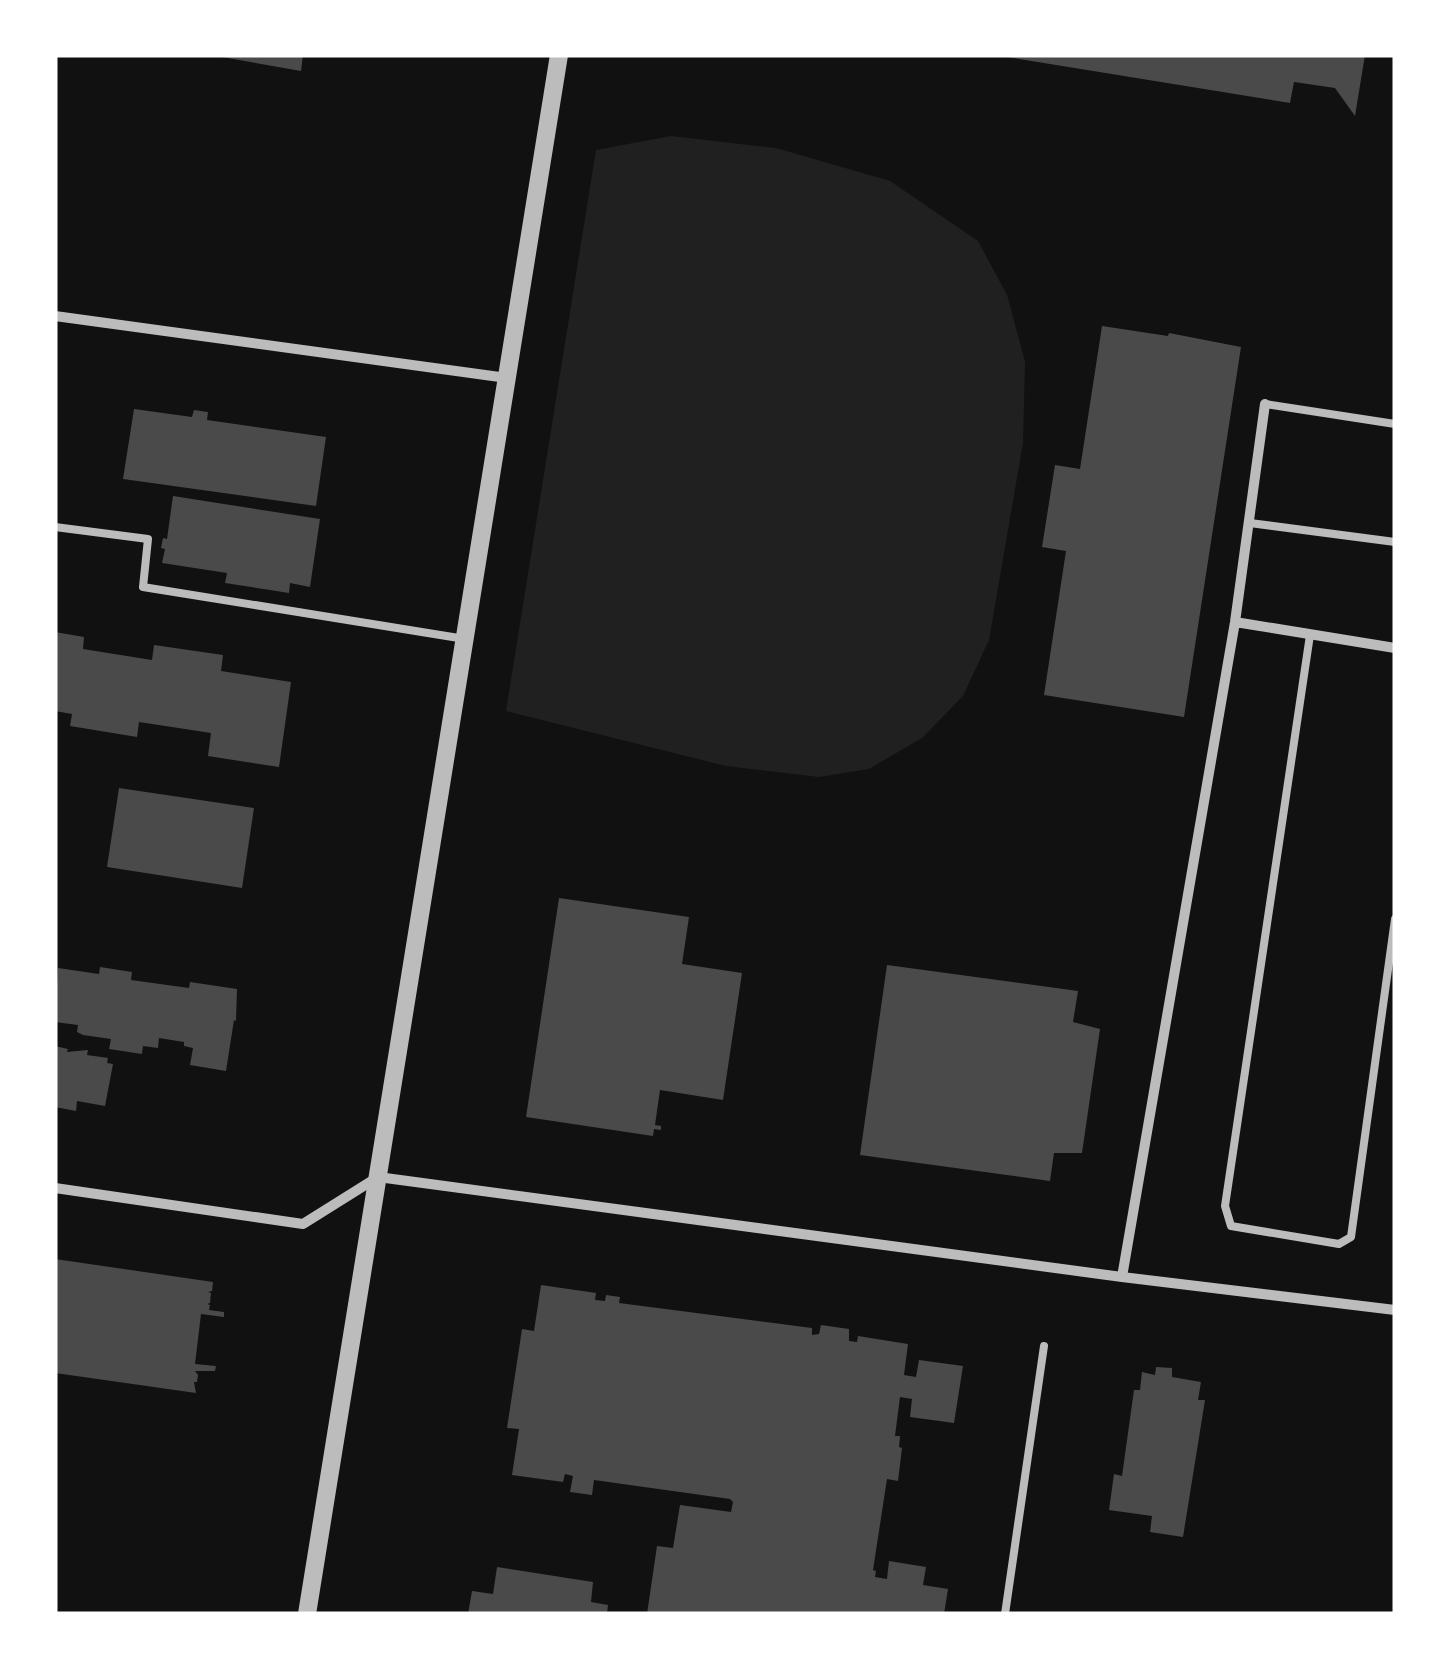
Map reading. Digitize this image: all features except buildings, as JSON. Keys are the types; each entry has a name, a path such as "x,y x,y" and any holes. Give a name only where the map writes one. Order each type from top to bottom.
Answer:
{"street":[{"path":"307,1614 559,55"},
{"path":"55,316 508,378"},
{"path":"1122,1277 1235,622 1265,404"},
{"path":"1235,622 1395,648"},
{"path":"55,1188 303,1224 378,1176 1395,1310"}],"lane":[{"path":"1265,404 1395,424"},
{"path":"1250,523 1395,542"},
{"path":"55,527 148,539 143,587 465,640"},
{"path":"1310,635 1224,1206 1231,1226 1339,1244 1351,1237 1395,919"},
{"path":"1383,1004 1395,1006"},
{"path":"1005,1614 1044,1346"}],"shaded area":[{"path":"671,136 776,148 890,181 978,241 1007,295 1025,362 1023,443 989,640 963,696 922,738 869,769 819,777 726,766 506,711 596,150"}]}
